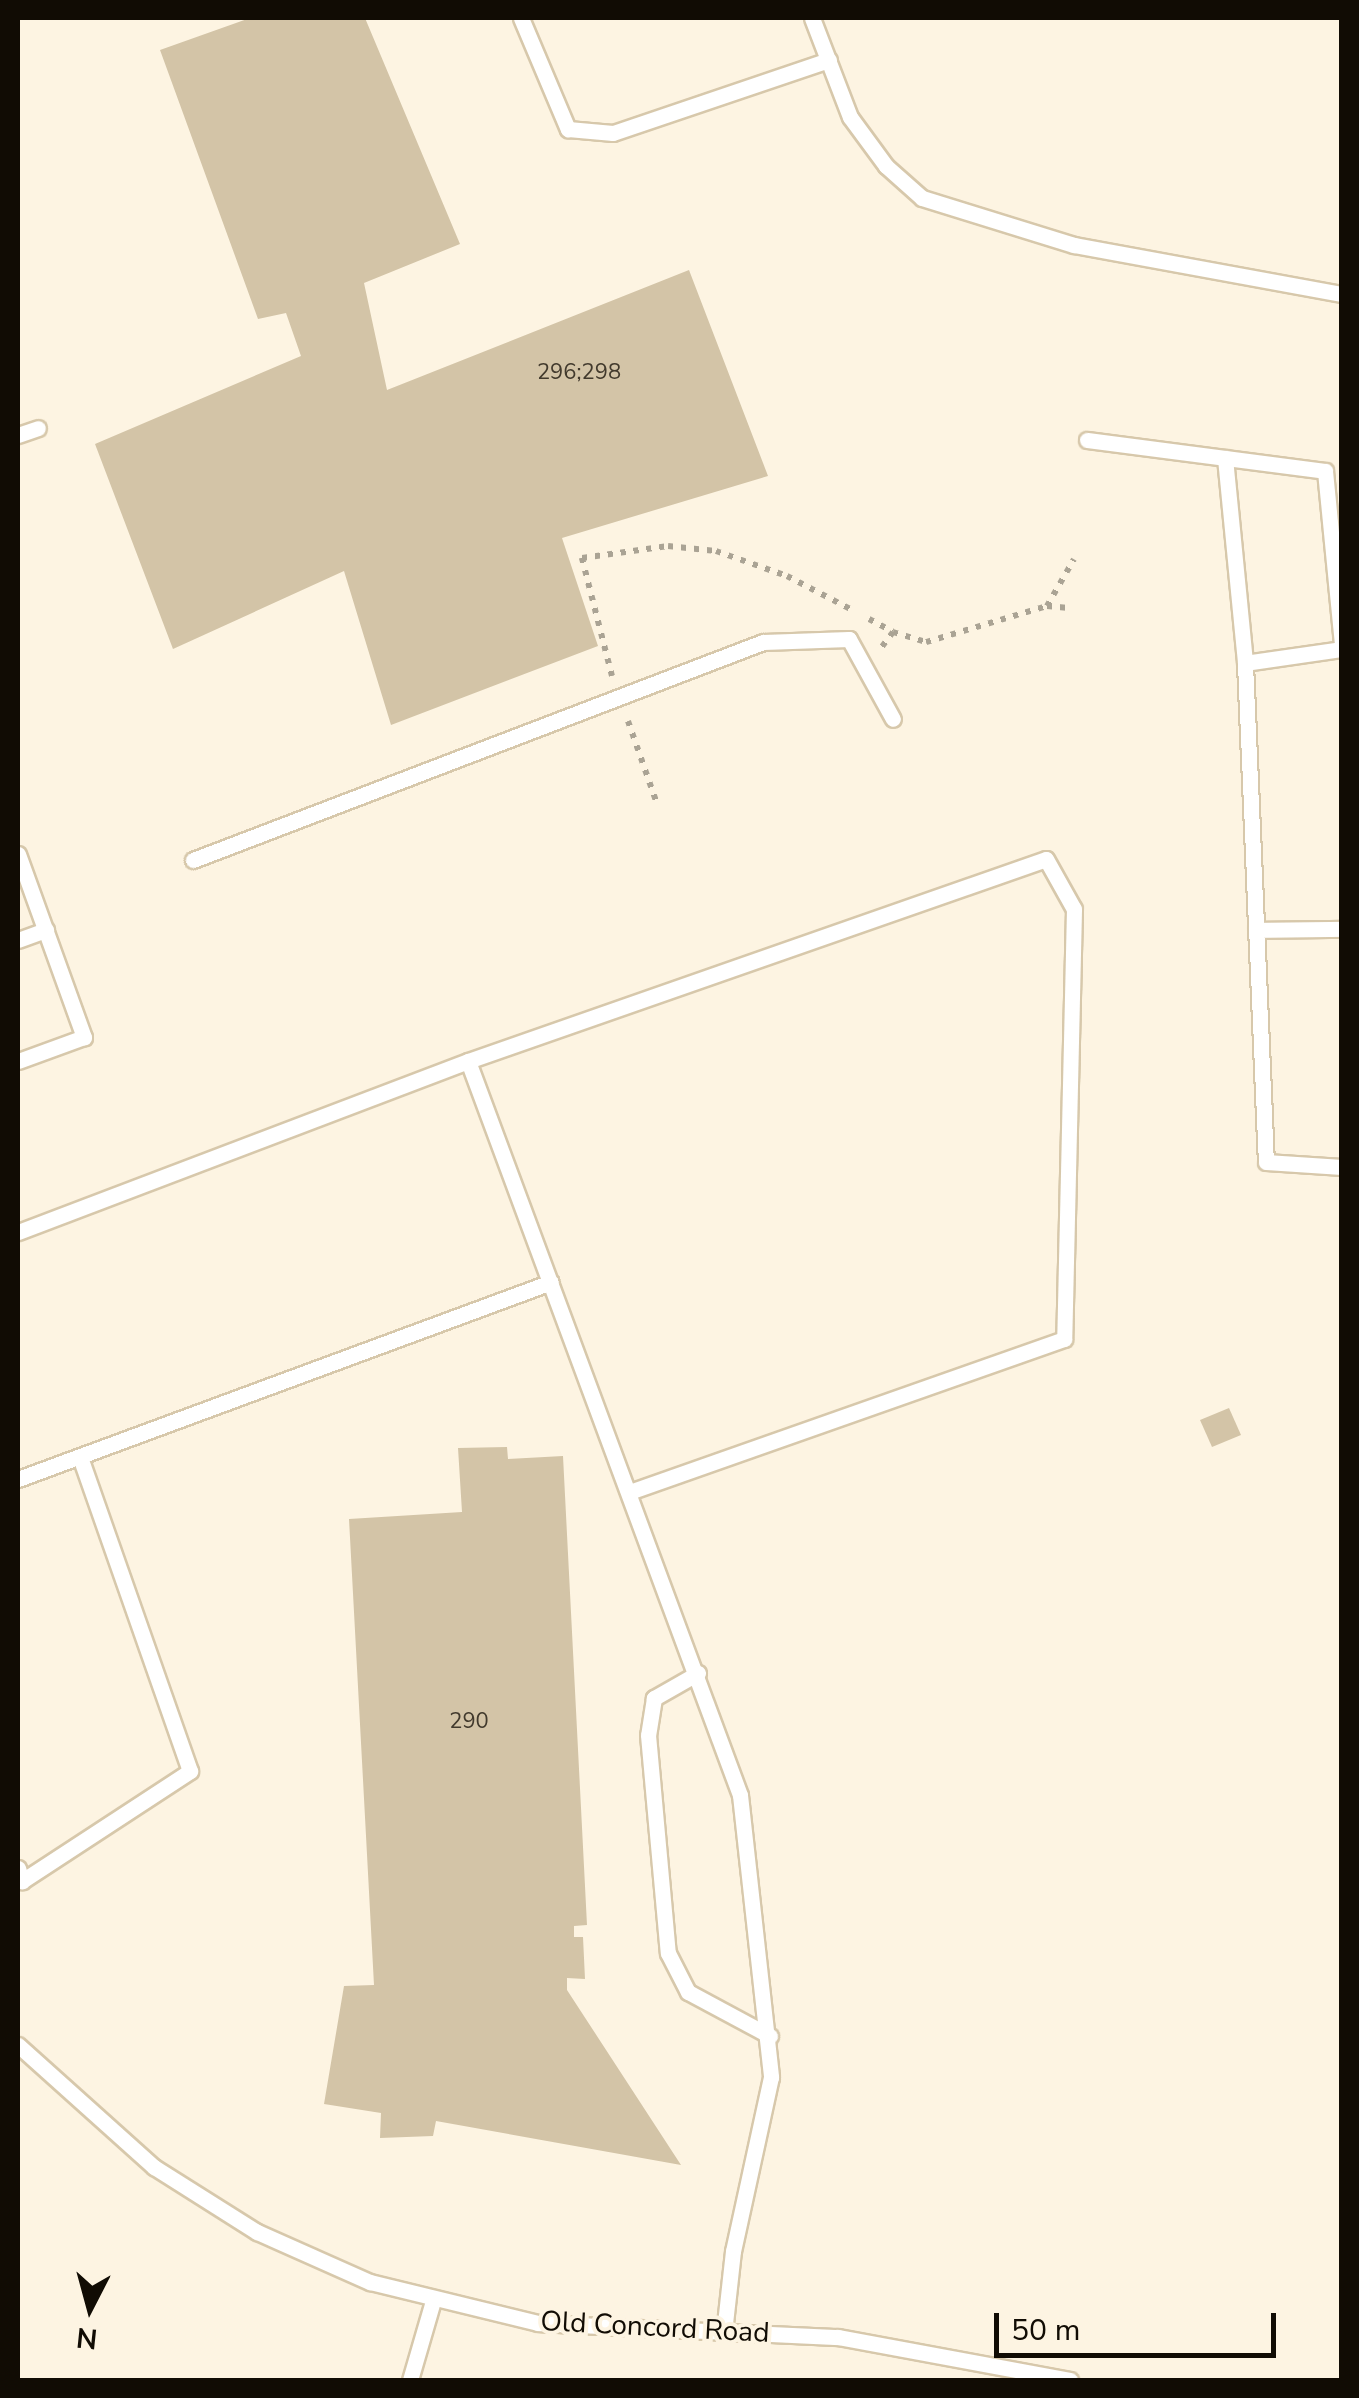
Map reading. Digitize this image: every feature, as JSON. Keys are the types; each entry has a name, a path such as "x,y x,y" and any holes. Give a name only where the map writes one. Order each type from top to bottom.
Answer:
{"lane":[{"path":"520,18 568,129 613,133 828,60"},
{"path":"812,18 850,117 886,166 922,198 1074,245 1342,294"},
{"path":"18,436 38,428"},
{"path":"1087,440 1325,472 1342,646 1244,664"},
{"path":"1225,458 1244,664 1266,1162 1342,1167"},
{"path":"193,860 763,642 848,639 893,719"},
{"path":"18,854 84,1036 18,1061"},
{"path":"18,1232 468,1061 1046,859 1074,909 1064,1339 630,1492"},
{"path":"1256,930 1342,928"},
{"path":"18,940 46,930"},
{"path":"468,1061 740,1795 770,2036 767,2108 734,2252 724,2334"},
{"path":"18,1478 551,1282"},
{"path":"18,1868 22,1881 190,1771 80,1456"},
{"path":"698,1674 654,1698 648,1736 668,1953 688,1992 770,2036"},
{"name":"Old Concord Road","path":"18,2045 104,2129 210,2204 311,2260 433,2301 588,2330 890,2343 1070,2380"},
{"path":"410,2380 433,2301"}],"path":[{"path":"657,804 601,650 582,558 668,546 716,551 787,576 894,632 926,642 1047,606 1069,608"},
{"path":"1047,606 1074,560"},
{"path":"865,669 894,632"}],"building":[{"path":"250,18 365,18 460,244 364,283 387,390 689,270 768,476 562,538 598,646 391,725 344,571 173,649 95,444 301,356 286,313 258,319 160,50"},
{"path":"1229,1408 1241,1435 1212,1447 1200,1420"},
{"path":"507,1447 508,1459 563,1456 587,1925 574,1926 574,1937 583,1937 585,1979 567,1978 567,1990 681,2165 436,2121 433,2136 380,2138 381,2113 324,2104 344,1986 374,1985 349,1519 462,1512 458,1448"}]}
